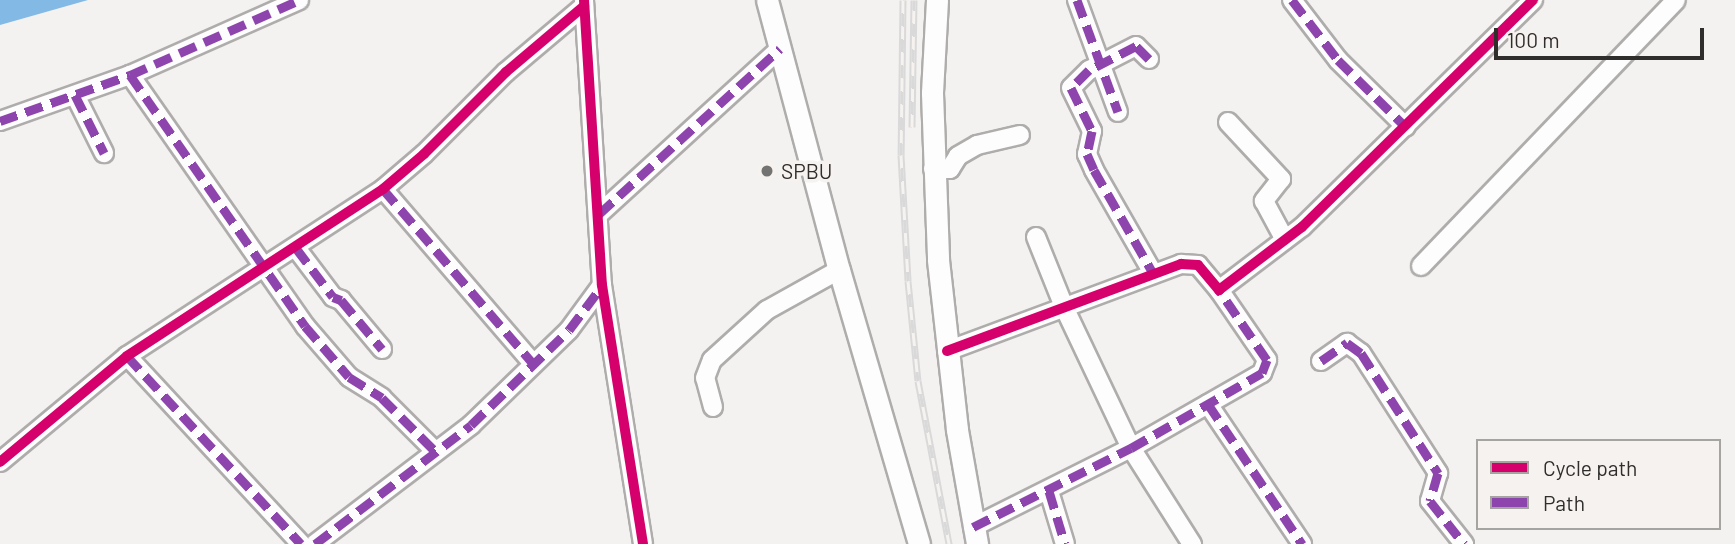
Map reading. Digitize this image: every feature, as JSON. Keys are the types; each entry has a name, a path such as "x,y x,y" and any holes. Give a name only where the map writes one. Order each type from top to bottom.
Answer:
{"main road":[{"path":"767,0 839,270 919,544"},
{"path":"937,0 933,169 947,351 975,536"}],"street":[{"path":"0,121 130,75 299,0"},
{"path":"1077,0 1118,112"},
{"path":"1292,0 1338,60 1406,127"},
{"path":"1421,266 1676,0"},
{"path":"0,462 127,356 383,189 424,154 506,72 584,3"},
{"path":"584,3 603,285 643,544"},
{"path":"1219,290 1285,240 1406,127 1526,3"},
{"path":"1149,59 1138,46 1081,76 1071,88 1092,131 1087,154 1153,273"},
{"path":"599,214 780,49"},
{"path":"130,75 263,269 343,370 382,398 436,452"},
{"path":"75,95 104,153"},
{"path":"1228,122 1281,179 1264,201 1285,240"},
{"path":"933,169 950,169 958,156 977,145 1020,135"},
{"path":"383,189 532,362"},
{"path":"1036,237 1065,310 1131,448 1192,544"},
{"path":"296,247 332,297 341,300 382,349"},
{"path":"947,351 1065,310 1153,273 1192,263 1219,290 1267,360 1267,367 1208,404 1049,491 975,536"},
{"path":"713,407 705,378 712,360 767,310 839,270"},
{"path":"314,544 471,425 532,362 569,330 603,285"},
{"path":"1321,361 1347,343 1362,353 1438,473 1430,501 1464,544"},
{"path":"127,356 301,544"},
{"path":"1208,404 1301,544"},
{"path":"1049,491 1065,544"}],"water":[{"path":"0,0 88,0 0,25"}],"railway":[{"path":"903,0 901,155 908,281 918,381 949,544"},
{"path":"912,127 914,0"}],"marked path":[{"path":"0,121 130,75 299,0"},
{"path":"1077,0 1118,112"},
{"path":"1292,0 1338,60 1406,127"},
{"path":"1149,59 1136,46 1089,70 1071,88 1092,131 1087,154 1094,170 1153,273"},
{"path":"599,214 780,49"},
{"path":"130,75 305,326 349,377 382,398 436,452"},
{"path":"75,95 104,153"},
{"path":"383,189 532,362"},
{"path":"296,248 333,297 341,300 382,349"},
{"path":"315,544 471,425 569,330 602,286"},
{"path":"973,527 1131,448 1262,373 1267,360 1219,290"},
{"path":"1321,361 1347,343 1361,353 1438,473 1430,501 1464,544"},
{"path":"127,356 301,544"},
{"path":"1208,404 1302,544"},
{"path":"1049,491 1065,544"}],"cycle path":[{"path":"584,0 602,285 643,544"},
{"path":"947,351 1181,264 1198,265 1219,290 1302,227 1533,0"},
{"path":"0,462 127,356 383,189 424,154 506,72 584,6"}],"place":[{"name":"SPBU","path":"767,171"}]}
